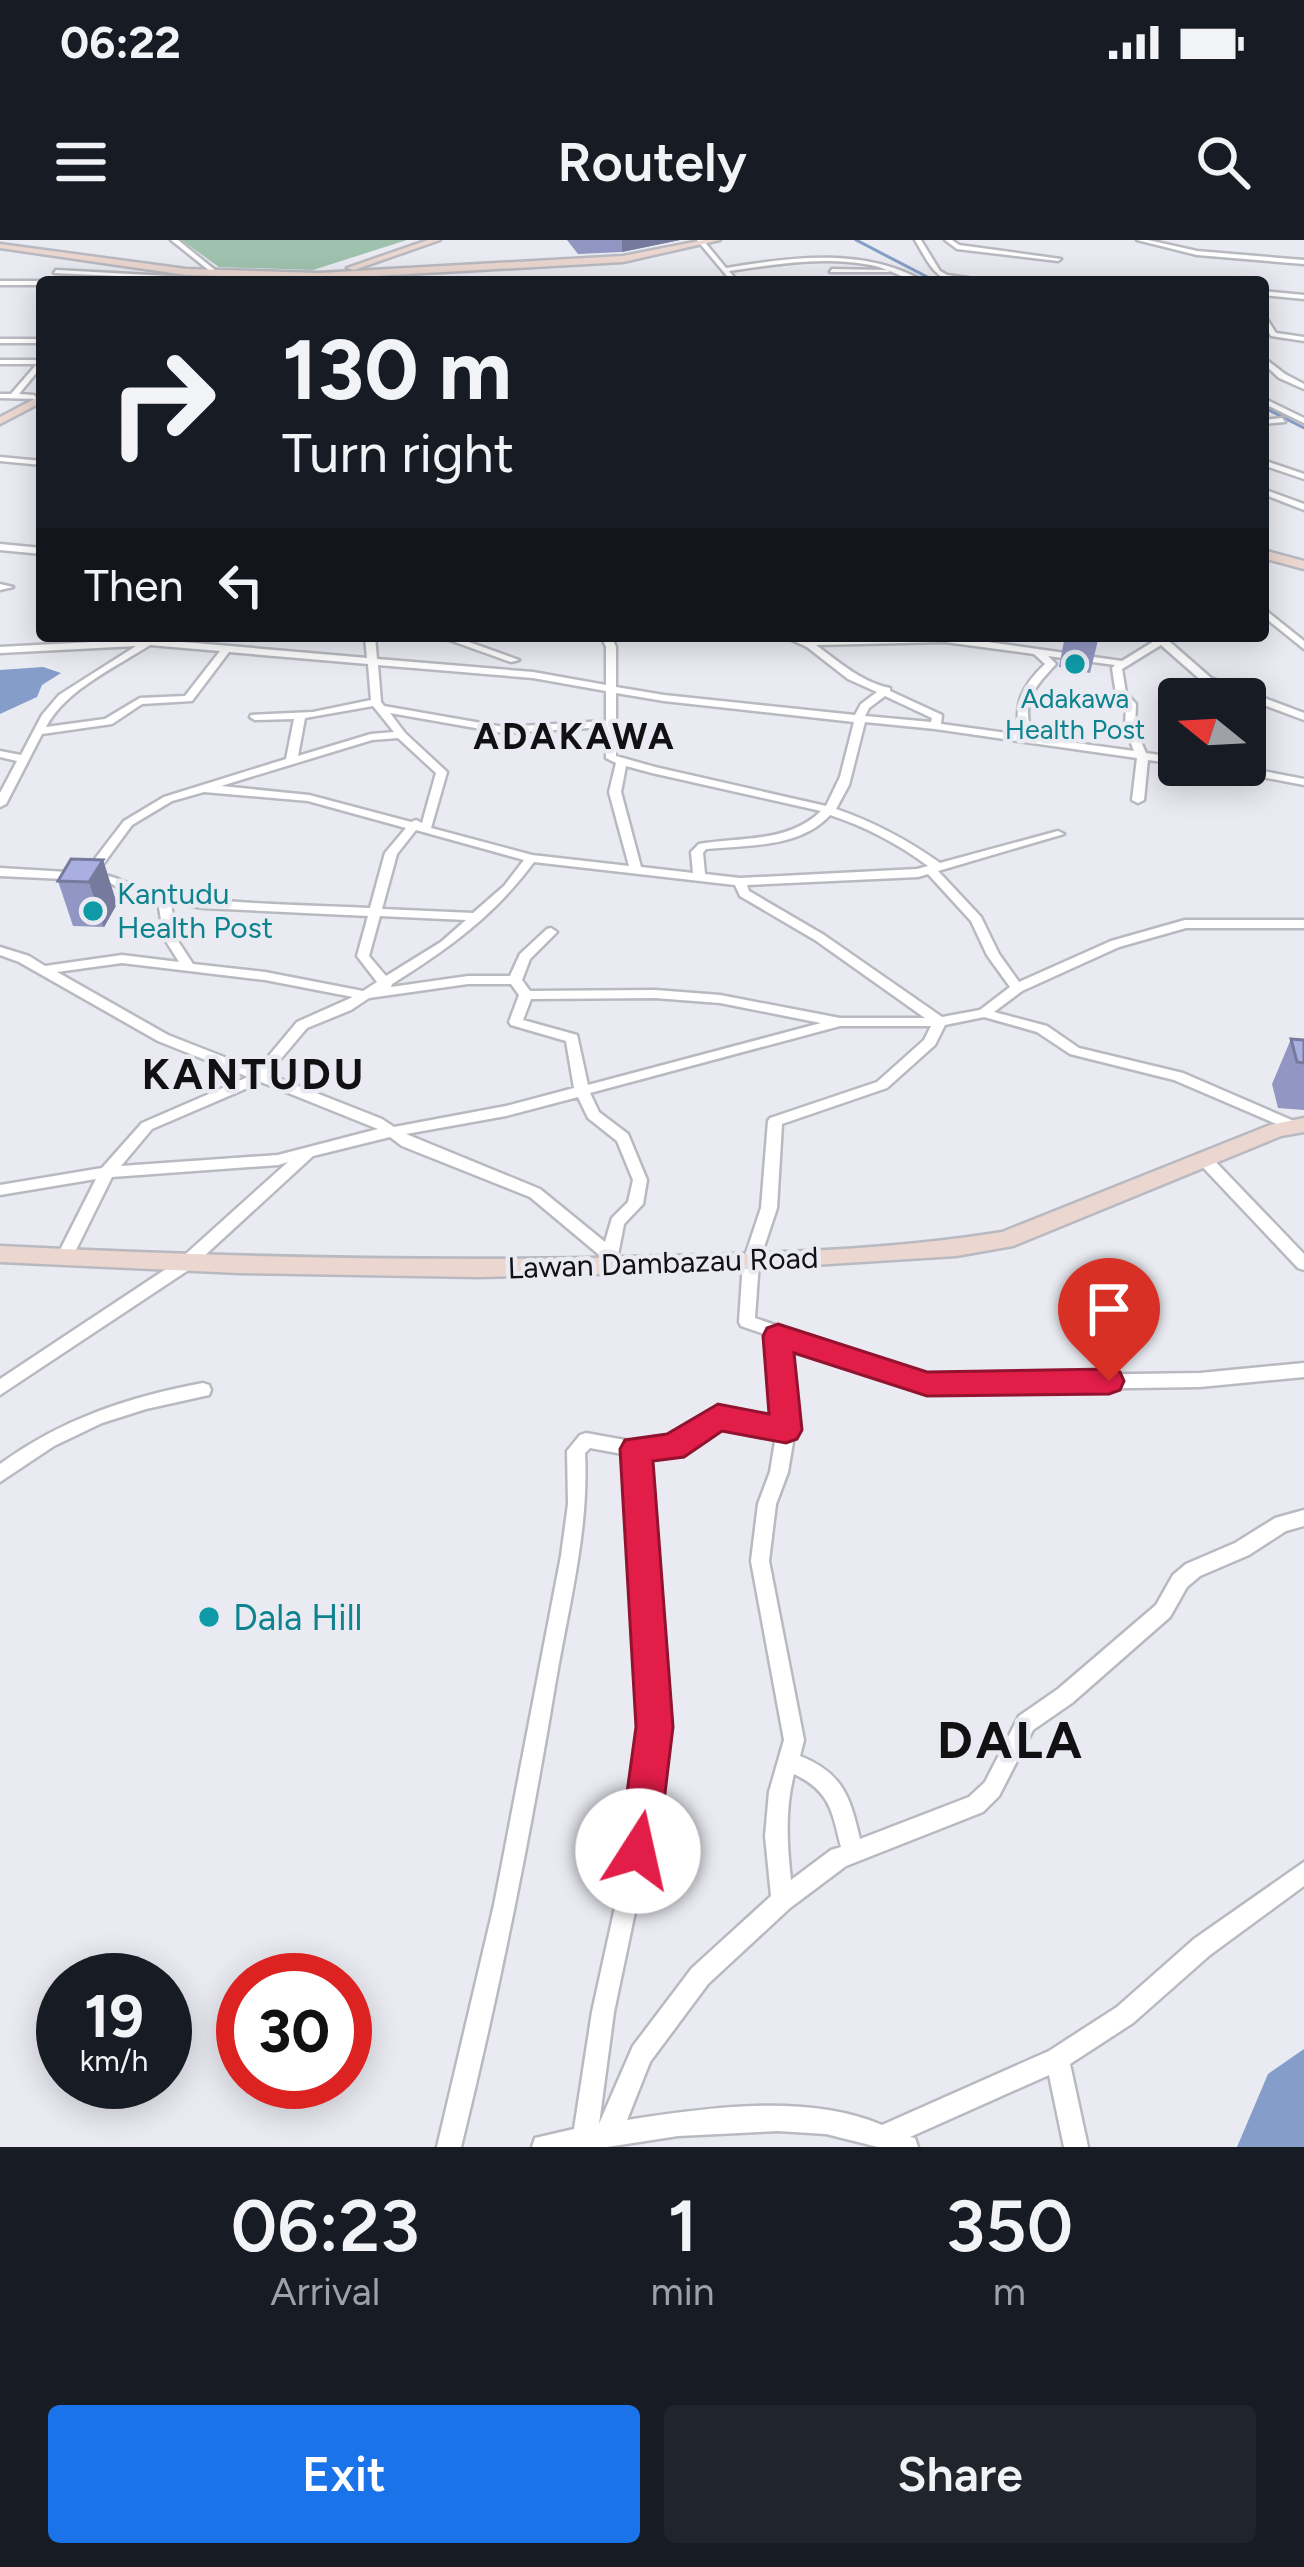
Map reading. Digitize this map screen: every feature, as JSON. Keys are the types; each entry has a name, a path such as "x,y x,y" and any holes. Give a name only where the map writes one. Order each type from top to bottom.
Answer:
{"main road":[{"path":"323,276 424,240"},
{"path":"366,269 436,240"},
{"path":"326,276 366,269 611,258 716,240"},
{"path":"337,276 613,260 702,241"},
{"path":"0,244 213,272 299,276"},
{"path":"0,244 195,272 280,276"},
{"path":"0,418 36,398"},
{"path":"1269,556 1304,566"},
{"name":"Lawan Dambazau Road","path":"0,1254 184,1265 751,1262 956,1248 1005,1240 1203,1158 1298,1125"}],"street":[{"path":"174,240 213,272"},
{"path":"918,240 944,276"},
{"path":"948,240 957,247 1058,259"},
{"path":"1140,240 1196,253 1304,262"},
{"path":"702,241 732,276"},
{"path":"728,269 859,259 919,276"},
{"path":"832,271 953,276"},
{"path":"56,272 111,276"},
{"path":"188,276 195,272"},
{"path":"0,283 36,283"},
{"path":"1269,294 1304,297"},
{"path":"1269,326 1274,335 1304,339"},
{"path":"0,341 36,341"},
{"path":"0,362 36,362"},
{"path":"1269,364 1304,387"},
{"path":"13,397 36,369"},
{"path":"0,396 36,396"},
{"path":"1269,403 1304,422"},
{"path":"1269,422 1282,421"},
{"path":"0,459 36,462"},
{"path":"1269,465 1304,477"},
{"path":"1269,482 1282,470"},
{"path":"1269,490 1304,507"},
{"path":"0,547 36,551"},
{"path":"1269,616 1304,646"},
{"path":"0,650 111,642"},
{"path":"0,804 63,697 148,642"},
{"path":"181,642 533,675 858,720 935,726 1158,760"},
{"path":"370,642 378,705 401,735 442,772 421,825 391,853 375,909 363,956 386,985"},
{"path":"462,642 514,659"},
{"path":"609,642 610,758 827,810 896,836 934,868 976,920 1017,988"},
{"path":"805,642 845,673 938,717 935,726"},
{"path":"969,642 1120,663"},
{"path":"1042,651 1055,642"},
{"path":"1138,800 1144,760 1130,728 1130,704 1121,694 1117,673 1120,663 1153,642"},
{"path":"1164,642 1207,680 1304,718"},
{"path":"39,731 108,722 140,700 182,702 228,647"},
{"path":"1029,741 1019,717 1021,701 1051,664 1042,651"},
{"path":"699,878 697,852 703,845 770,842 807,830 827,810 842,790 858,720 870,700 886,690"},
{"path":"255,717 378,705 504,730 609,724"},
{"path":"291,762 300,716"},
{"path":"87,877 143,811 202,788 371,737 401,735"},
{"path":"0,754 26,759"},
{"path":"622,762 615,792 636,871"},
{"path":"1266,775 1304,782"},
{"path":"202,788 295,795 531,858 740,882 889,876 1058,834"},
{"path":"64,1258 107,1172 161,1117 256,1078 302,1024 386,985 415,961 446,945 508,889 531,858"},
{"path":"0,872 110,878 140,895 164,900 476,917"},
{"path":"740,882 744,893 813,930 940,1022"},
{"path":"164,900 170,938 189,967"},
{"path":"526,995 656,994 720,999 768,1012 840,1022 940,1022 984,1013 1017,988 1115,944 1186,924 1304,923"},
{"path":"515,980 524,957 551,932"},
{"path":"0,951 44,970 163,1038 377,1122 390,1132 535,1193 611,1262"},
{"path":"44,970 122,959 265,976 364,995 468,980 515,980"},
{"path":"515,980 526,995"},
{"path":"526,995 516,1022 572,1038 582,1091 593,1115 623,1138 640,1180 635,1204 617,1222 611,1262"},
{"path":"984,1013 1042,1029 1075,1051 1178,1076 1298,1125"},
{"path":"0,1190 107,1172 278,1160 582,1091 840,1022"},
{"path":"940,1022 930,1042 882,1085 775,1121 769,1208 751,1262 744,1317 753,1327 927,1384 1200,1380 1304,1370"},
{"path":"0,1388 184,1265 310,1151"},
{"path":"1203,1158 1304,1264"},
{"path":"778,1336 786,1430 779,1472 766,1504 760,1561 794,1740 779,1792 782,1900"},
{"path":"0,1474 78,1425 129,1402 203,1390"},
{"path":"448,2147 511,1887 576,1535 576,1451 586,1440 636,1449 672,1447 718,1417 786,1430"},
{"path":"597,2136 603,2012 646,1807 655,1727 636,1449"},
{"path":"597,2136 641,2054 700,1976 782,1900 853,1852 976,1805 992,1789 1026,1723 1065,1696 1163,1611 1180,1581 1281,1524 1304,1518"},
{"path":"790,1762 820,1772 837,1791 853,1852"},
{"path":"544,2147 597,2136 785,2118 896,2141 1057,2059 1125,2015 1202,1947 1304,1874"},
{"path":"1057,2059 1076,2147"}],"green space":[{"path":"181,240 407,240 313,270 219,267"}],"water":[{"path":"43,667 61,673 42,685 37,697 0,714 0,670"},
{"path":"1304,2049 1304,2147 1237,2147 1268,2074"}],"building":[{"path":"71,859 103,860 89,882 58,881"},
{"path":"1291,1039 1304,1040 1304,1063 1297,1062"}],"waterway":[{"path":"856,240 925,276"},
{"path":"1269,410 1304,428"}],"place":[{"name":"Adakawa Health Post","path":"1075,664"},
{"name":"Kantudu Health Post","path":"93,911"},
{"name":"Dala Hill","path":"209,1617"}],"district":[{"name":"ADAKAWA","path":"575,736"},
{"name":"KANTUDU","path":"254,1074"},
{"name":"DALA","path":"1011,1740"}],"route":[{"path":"638,1851 655,1727 636,1449 672,1447 718,1417 786,1430 778,1336 927,1384 1109,1381"}]}
